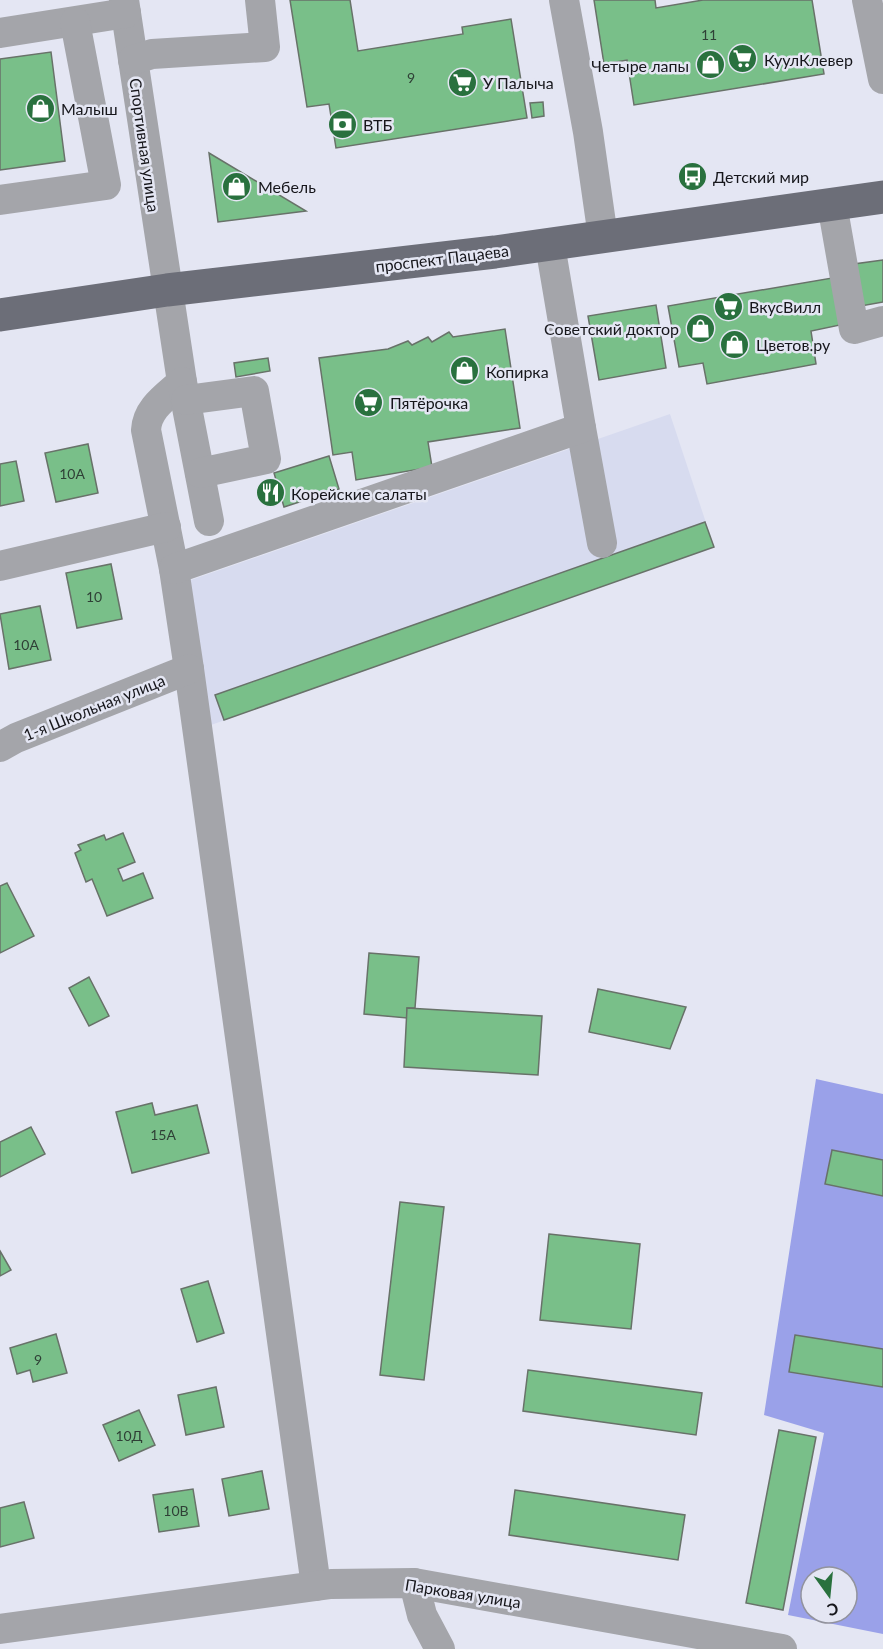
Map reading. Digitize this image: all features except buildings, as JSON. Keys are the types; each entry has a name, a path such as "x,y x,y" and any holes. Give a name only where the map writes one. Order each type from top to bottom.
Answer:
{"main road":[{"name":"проспект Пацаева","path":"0,315 167,290 550,244 883,197"}],"street":[{"path":"133,60 152,54 265,47 260,0"},
{"path":"564,0 588,132 603,237"},
{"path":"867,0 883,79"},
{"path":"0,33 75,22 125,6"},
{"name":"Спортивная улица","path":"125,6 167,290 209,521"},
{"path":"0,200 106,185 75,22"},
{"path":"832,204 854,329 883,321"},
{"path":"550,244 602,543"},
{"path":"200,473 266,459 254,391 184,391 152,410 147,419 146,430 174,570 189,669 316,1586"},
{"path":"174,570 581,428"},
{"path":"0,566 166,527"},
{"name":"1-я Школьная улица","path":"0,747 16,738 189,669"},
{"path":"414,1583 422,1616 440,1649"},
{"name":"Парковая улица","path":"0,1629 316,1586 414,1583 782,1649"}],"shaded area":[{"path":"670,414 714,547 211,725 188,581"},
{"path":"816,1079 883,1094 883,1634 838,1625 859,1625 859,1565 799,1565 799,1617 788,1615 824,1433 764,1415"}],"place":[{"name":"КуулКлевер","path":"743,59"},
{"name":"Четыре лапы","path":"710,65"},
{"name":"У Палыча","path":"462,82"},
{"name":"Малыш","path":"40,108"},
{"name":"ВТБ","path":"342,124"},
{"name":"Детский мир","path":"692,176"},
{"name":"Мебель","path":"237,186"},
{"name":"ВкусВилл","path":"728,306"},
{"name":"Советский доктор","path":"700,328"},
{"name":"Цветов.ру","path":"735,344"},
{"name":"Копирка","path":"465,371"},
{"name":"Пятёрочка","path":"369,402"},
{"name":"Корейские салаты","path":"270,493"}]}
